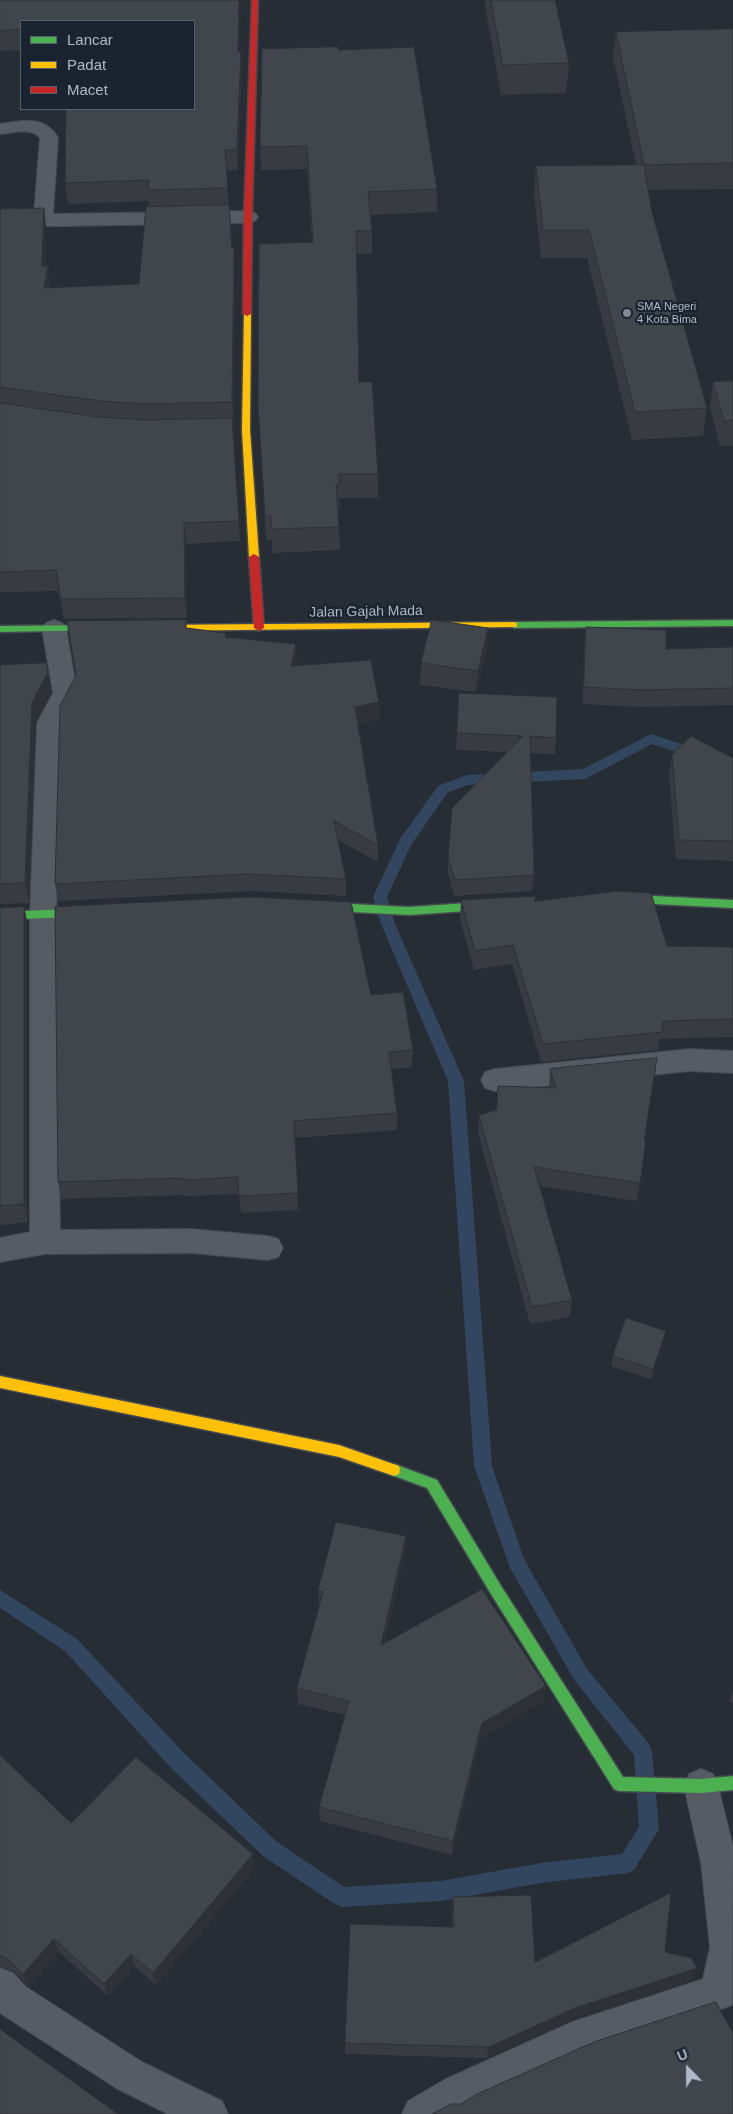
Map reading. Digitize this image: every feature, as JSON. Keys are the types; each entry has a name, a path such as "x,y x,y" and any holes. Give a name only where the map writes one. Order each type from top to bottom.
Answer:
{"street":[{"path":"255,0 248,217 236,430 259,628"},
{"path":"0,129 35,127 42,128 47,133 49,138 43,219"},
{"path":"0,221 248,217"},
{"name":"Jalan Gajah Mada","path":"142,628 733,623"},
{"path":"45,1242 43,915 49,723 65,693 54,628"},
{"path":"0,629 122,628"},
{"path":"607,898 733,904"},
{"path":"306,906 409,911 508,904"},
{"path":"0,916 102,912"},
{"path":"495,1080 690,1060 733,1062"},
{"path":"0,1250 45,1242 191,1241 268,1248"},
{"path":"0,1382 338,1451 432,1484 496,1590 620,1784 717,1785 719,1863 728,1947 719,1992 678,2007 585,2035 459,2092 420,2114"},
{"path":"0,1986 14,2000 129,2075 209,2114"}],"building":[{"path":"0,0 239,0 238,52 241,52 237,150 225,150 228,188 148,190 149,180 65,183 66,110 195,110 195,20 20,20 20,29 0,31"},
{"path":"491,0 555,0 569,63 503,65"},
{"path":"733,29 733,163 644,165 616,32"},
{"path":"338,47 338,50 414,47 437,189 368,192 372,231 356,231 359,382 372,382 378,474 339,474 339,485 336,485 339,527 271,529 271,516 265,516 258,406 259,244 313,242 307,146 260,147 262,49"},
{"path":"644,165 652,212 707,408 635,412 589,230 543,230 536,166"},
{"path":"229,205 232,248 234,248 232,402 145,404 100,401 0,387 0,209 44,208 42,266 48,266 44,288 139,284 146,207"},
{"path":"733,381 733,420 724,421 713,382"},
{"path":"0,403 99,417 145,420 232,418 239,521 184,523 185,598 61,599 56,570 0,572"},
{"path":"186,620 186,628 226,633 225,637 296,644 291,666 371,660 379,702 355,707 378,845 334,821 346,879 249,874 55,884 60,706 76,675 67,621"},
{"path":"432,620 488,628 478,671 421,663"},
{"path":"586,627 666,630 666,649 733,647 733,688 642,690 584,687"},
{"path":"46,663 48,672 32,703 25,883 0,884 0,665"},
{"path":"459,693 557,697 556,738 530,736 534,875 455,880 448,857 452,808 523,736 457,733"},
{"path":"691,736 733,758 733,841 679,840 672,755"},
{"path":"619,891 651,893 667,946 733,948 733,1019 663,1021 662,1032 543,1044 513,945 475,951 461,900 535,896 535,901"},
{"path":"249,897 351,902 371,995 403,992 413,1050 389,1052 397,1113 294,1121 298,1193 239,1196 238,1177 58,1182 55,907"},
{"path":"24,907 24,1204 0,1206 0,908"},
{"path":"657,1058 644,1141 646,1141 640,1183 534,1167 572,1300 532,1307 479,1115 497,1110 498,1086 556,1088 550,1069"},
{"path":"626,1318 666,1331 653,1369 613,1356"},
{"path":"336,1522 406,1536 381,1645 482,1589 546,1686 482,1723 453,1841 319,1807 349,1701 297,1688 323,1592 318,1591"},
{"path":"0,1755 71,1823 136,1757 253,1854 153,1973 131,1954 104,1984 54,1939 23,1974 8,1959 0,1956"},
{"path":"671,1893 665,1952 691,1958 697,1968 575,2008 489,2047 345,2043 350,1924 454,1927 453,1897 531,1895 535,1962"},
{"path":"716,2002 733,2033 733,2114 432,2114 451,2104 461,2104 475,2095 594,2042"},
{"path":"0,2029 118,2114 0,2114"}],"waterway":[{"path":"0,1598 71,1645 177,1760 270,1849 342,1897 441,1891 541,1873 627,1863 649,1829 643,1752 581,1675 516,1562 483,1466 456,1081 388,924 380,897 405,843 443,789 467,780 585,774 651,739 733,766"}],"traffic: fast":[{"path":"514,625 733,623"},
{"path":"0,629 106,628"},
{"path":"615,898 733,904"},
{"path":"315,906 409,911 497,905"},
{"path":"0,916 93,912"},
{"path":"394,1470 432,1484 496,1590 619,1784 701,1786 733,1783"}],"traffic: slow":[{"path":"247,314 246,430 254,557"},
{"path":"149,628 514,625"},
{"path":"0,1382 339,1451 394,1470"}],"traffic: jam":[{"path":"247,314 255,0"},
{"path":"254,557 259,628"}],"place":[{"name":"SMA Negeri 4 Kota Bima","path":"627,313"}]}
